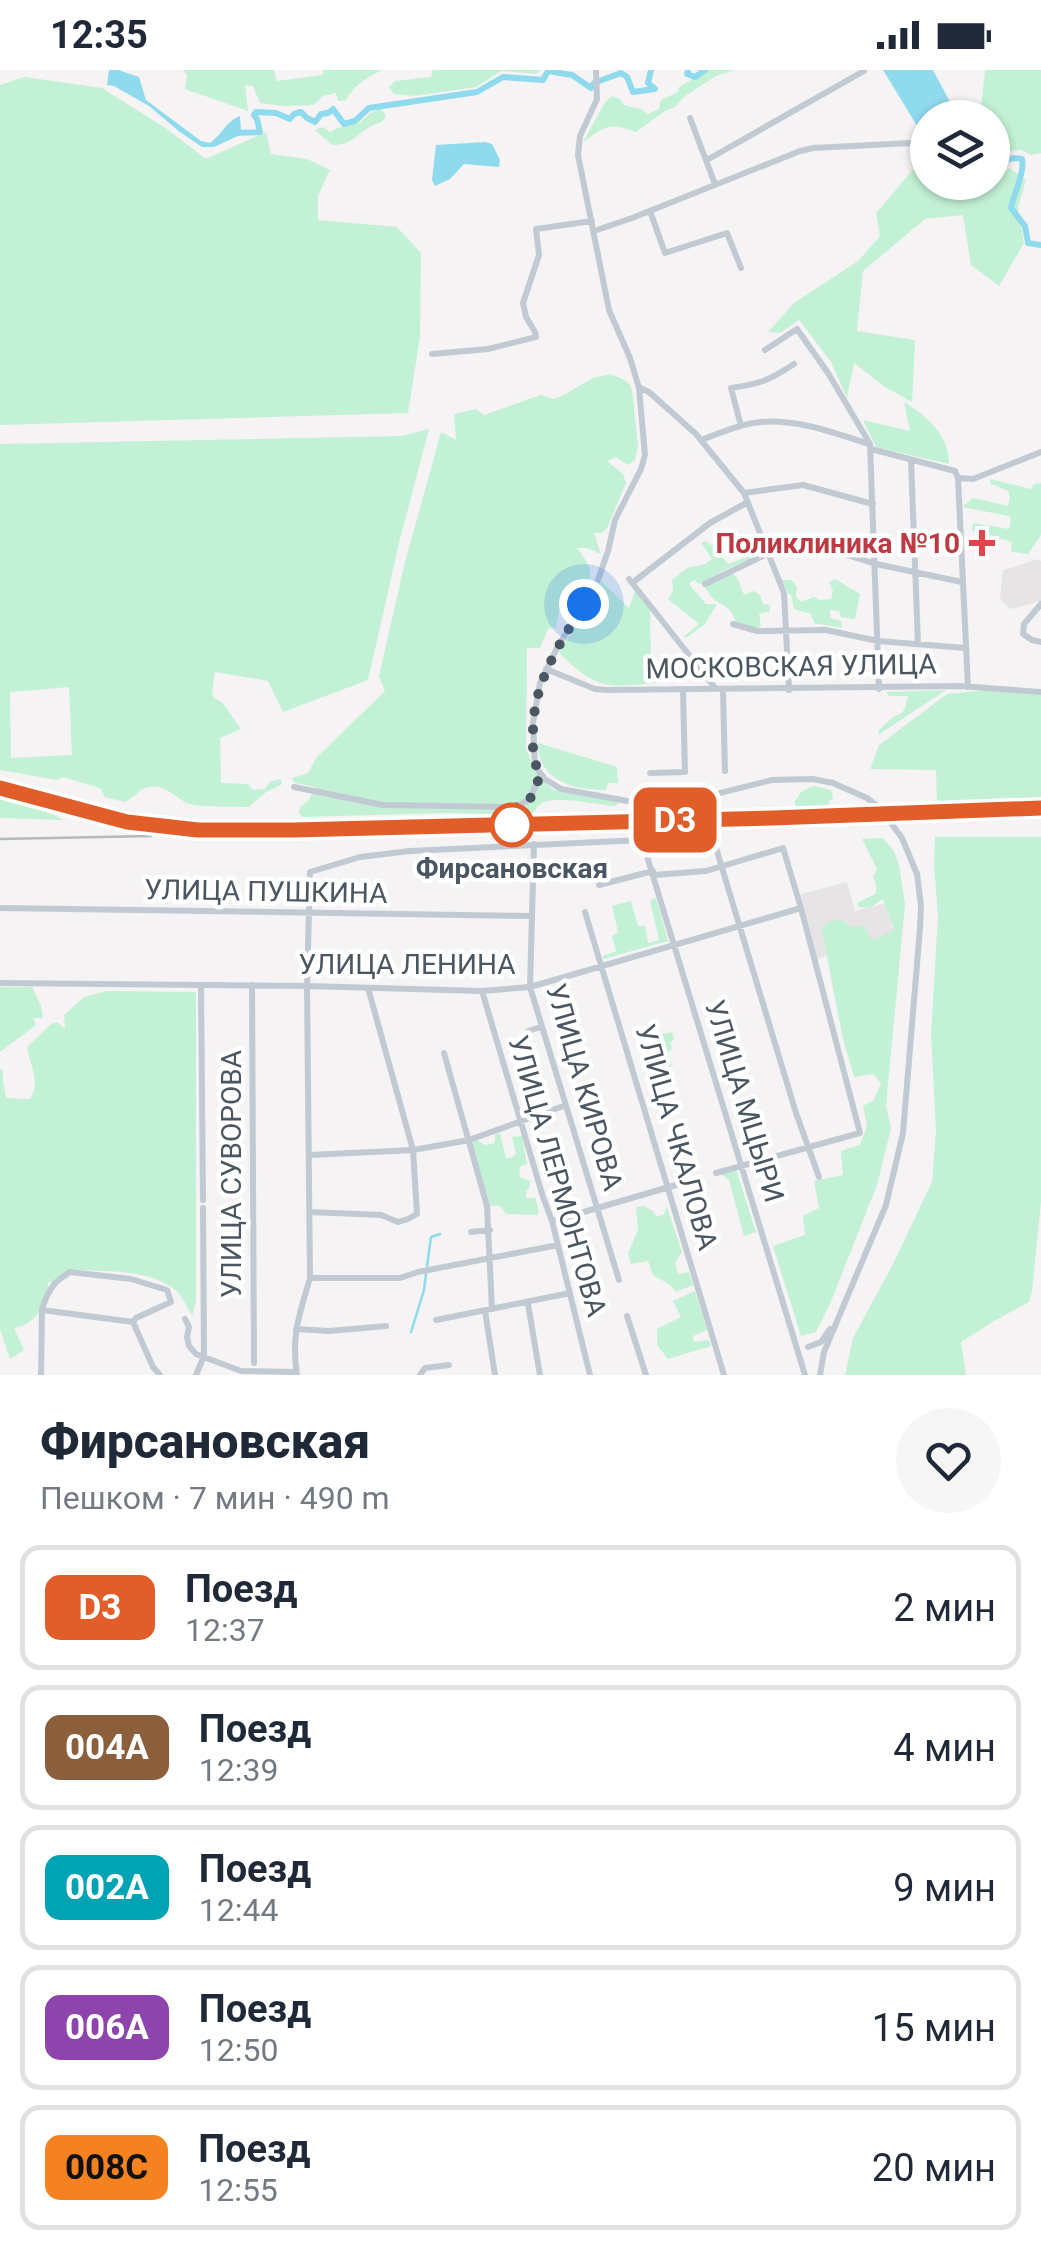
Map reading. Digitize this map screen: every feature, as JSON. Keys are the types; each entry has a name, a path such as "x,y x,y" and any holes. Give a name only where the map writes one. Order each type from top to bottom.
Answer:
{"street":[{"path":"707,160 864,70"},
{"path":"596,72 594,108 578,146 609,310 639,388 645,455 615,520 598,580 546,669 537,693 532,724 534,760 545,780 563,790 628,802 680,802 791,778 813,779 851,790 867,798 890,820 909,850 917,874 921,906 908,1097 895,1172 874,1238 834,1326 816,1350 799,1355"},
{"path":"690,118 715,184"},
{"path":"594,231 800,151 910,143"},
{"path":"650,210 665,254 727,233 741,268"},
{"path":"432,354 488,349 536,337 523,304 539,255 536,229 592,221"},
{"path":"765,350 798,329 871,447 880,689"},
{"path":"740,426 731,388 760,384 794,364"},
{"path":"639,388 701,440 746,498 784,593 789,690"},
{"path":"701,440 740,426 793,423 955,471 968,686"},
{"path":"958,478 973,479 1041,452"},
{"path":"911,460 918,644"},
{"path":"725,771 720,690 631,581 746,498 803,484 873,504"},
{"path":"704,584 768,553 808,543 876,564 962,582"},
{"path":"1041,604 1024,624 1024,634 1041,642"},
{"path":"733,624 757,631 826,630 878,641 966,648"},
{"name":"МОСКОВСКАЯ УЛИЦА","path":"546,669 595,689 968,686 1041,692"},
{"path":"650,774 685,772 683,690"},
{"path":"294,787 383,804 516,807 530,799 541,774"},
{"name":"УЛИЦА МЦЫРИ","path":"534,844 642,840 805,1375"},
{"path":"185,1319 189,1327 188,1346 196,1354 241,1371 297,1374 297,1316 310,1278 310,872 360,857 534,844"},
{"name":"УЛИЦА КИРОВА","path":"534,844 530,987 619,1280"},
{"path":"716,848 819,1177"},
{"path":"599,886 654,873 706,871 783,848 860,1132 716,1173"},
{"name":"УЛИЦА ПУШКИНА","path":"0,908 532,916"},
{"name":"УЛИЦА ЛЕНИНА","path":"0,983 482,990 530,987 801,908"},
{"name":"УЛИЦА ЧКАЛОВА","path":"585,912 672,1186 724,1375"},
{"name":"УЛИЦА СУВОРОВА","path":"252,985 254,1363"},
{"path":"196,1375 204,1356 201,986"},
{"path":"310,1212 381,1215 398,1222 416,1214 413,1150 368,988"},
{"name":"УЛИЦА ЛЕРМОНТОВА","path":"482,990 552,1221 590,1375"},
{"path":"528,1031 541,1028"},
{"path":"444,1053 487,1206 488,1310 496,1375"},
{"path":"310,1154 413,1150 469,1140 566,1105"},
{"path":"552,1221 672,1186"},
{"path":"471,1232 490,1230"},
{"path":"310,1278 400,1278 558,1245"},
{"path":"41,1375 42,1310 54,1284 70,1272 131,1279 167,1290 171,1302 133,1322"},
{"path":"436,1320 570,1292"},
{"path":"528,1304 540,1375"},
{"path":"42,1310 133,1322"},
{"path":"627,1316 646,1375"},
{"path":"133,1322 152,1367 160,1375"},
{"path":"296,1329 330,1331 386,1326"},
{"path":"820,1375 816,1350 834,1326"},
{"path":"795,1344 816,1350"},
{"path":"420,1375 425,1368 448,1365"}],"shaded area":[{"path":"1038,559 1041,601 1011,609 1000,599 1003,570"},
{"path":"847,882 855,911 886,903 894,933 817,959 801,894"}],"green space":[{"path":"183,70 274,70 277,81 323,75 323,70 383,70 362,82 346,100 338,101 336,93 323,96 314,105 260,103 253,86 245,85 248,111 185,89 187,75"},
{"path":"433,70 541,70 536,74 501,71 476,87 414,96 394,94 389,87 395,81 431,77"},
{"path":"708,70 735,70 716,76 636,132 608,127 583,142 612,96 648,114 659,109 661,100"},
{"path":"985,70 1041,70 1041,153 1010,151 1010,100 982,100"},
{"path":"24,77 102,88 206,159 266,132 271,154 307,159 330,170 318,196 318,220 397,227 421,253 420,337 408,413 0,425 0,85"},
{"path":"381,109 386,115 382,122 341,144 332,145 315,130 323,127 330,132 352,125"},
{"path":"1010,169 1026,180 1018,207 1024,243 999,286 971,265 963,215 925,219 863,271 857,331 915,340 912,402 854,363 847,398 831,362 799,320 780,333 768,332 794,303 858,261 880,236 876,213 910,173 910,200 1010,200"},
{"path":"610,374 631,386 638,446 635,460 628,465 616,457 607,461 623,474 626,483 607,528 594,533 601,554 577,548 590,571 586,591 578,601 560,607 556,627 548,629 540,648 527,648 526,748 535,771 552,789 620,802 615,806 549,801 540,804 531,815 302,817 300,807 315,787 295,783 292,778 308,773 316,758 385,691 379,676 441,432 456,440 454,414 476,409 484,415 541,395 553,399 593,378"},
{"path":"904,402 935,427 945,444 949,464 876,447 863,420 910,431"},
{"path":"429,429 368,680 283,712 268,681 215,672 214,698 222,702 241,729 220,738 221,783 248,784 253,790 265,789 279,779 281,785 249,807 190,804 152,786 124,802 105,797 100,788 63,777 57,780 0,770 0,444 402,436","holes":["69,687 72,755 11,758 10,692"]},
{"path":"990,479 1031,489 1041,483 1041,535 1028,554 1011,552 1012,542 972,530 973,523 1009,529 1009,516 962,507 973,498 1008,506 1008,491 990,483"},
{"path":"705,541 728,564 764,550 766,553 700,584 694,580 689,584 706,604 717,604 705,624 686,638 699,624 668,599 673,592 672,580 687,568 712,559 701,543"},
{"path":"729,572 737,577 744,595 754,591 763,604 770,605 770,611 759,614 761,626 757,629 735,621 731,611 704,586"},
{"path":"835,579 860,594 855,619 830,610 830,618 841,621 842,628 814,623 811,614 794,609 782,580 792,580 801,602 814,597 831,599 829,582"},
{"path":"601,581 629,608 635,591 650,607 651,665 664,682 618,686 596,681 559,653"},
{"path":"946,690 878,735 893,717 902,713 908,696 889,696 886,692"},
{"path":"984,690 1041,694 1041,803 937,807 936,770 870,769 879,745 947,694"},
{"path":"538,743 617,767 618,783 608,783 606,790 594,790 560,781 544,766"},
{"path":"814,786 831,790 833,799 828,810 821,812 814,806 795,805 802,791"},
{"path":"0,794 17,799 65,820 0,818"},
{"path":"935,837 1041,837 1041,1201 1032,1292 1029,1302 961,1342 966,1375 845,1375 853,1338 932,1182 936,1131 931,1035 938,915"},
{"path":"883,838 899,865 905,904 886,1106 891,1128 877,1185 830,1304 816,1332 801,1336 773,1246 805,1235 803,1216 819,1208 814,1181 843,1175 841,1151 860,1145 867,1126 863,1106 874,1100 881,1084 874,1074 854,1077 821,927 843,920 851,927 863,926 873,940 894,930 883,899 870,908 859,907 857,903 875,894 877,888 873,877 877,869 862,839"},
{"path":"656,898 668,941 603,959 616,951 612,936 618,932 612,906 631,901 638,926 645,926 648,943 659,940 650,900"},
{"path":"0,987 32,987 43,1018 33,1018 36,1025 0,1052"},
{"path":"107,991 196,992 196,1301 192,1316 177,1291 163,1282 124,1272 70,1269 68,1278 56,1284 48,1282 43,1305 34,1318 14,1328 24,1350 10,1359 0,1329 0,1069 6,1098 30,1099 35,1080 27,1047 50,1025 57,1022 65,1029 64,1015 84,997"},
{"path":"656,1026 659,1035 672,1032 674,1039 668,1053 672,1066 653,1066 643,1053 649,1029"},
{"path":"500,1133 506,1158 516,1154 512,1137 522,1136 527,1164 519,1167 520,1177 530,1181 526,1198 535,1198 537,1215 506,1214 500,1206 490,1206 471,1142 495,1143 495,1135"},
{"path":"736,1169 756,1232 744,1236 729,1180 721,1174"},
{"path":"643,1206 657,1217 667,1207 682,1252 675,1263 678,1274 689,1272 693,1285 676,1292 653,1275 648,1261 631,1264 628,1253 638,1230 636,1207"},
{"path":"695,1291 707,1330 693,1336 694,1342 709,1340 711,1346 668,1359 657,1345 657,1329 681,1317 673,1301"}],"water":[{"path":"109,70 139,77 146,100 201,141 210,143 240,116 241,130 238,136 214,147 202,147 149,106 107,85"},
{"path":"883,70 933,70 949,100 910,100 910,114"},
{"path":"492,144 499,167 464,164 450,179 435,186 432,180 436,145"}],"waterway":[{"path":"233,133 260,132 256,112 276,113 290,119 301,112 315,122 333,109 344,124 355,121 369,108 477,92 503,77 543,80 548,71 572,75 591,88 594,83 621,73 633,92 655,89 648,83 651,70"},
{"path":"688,70 687,74 695,77 705,70"},
{"path":"1010,159 1022,159 1023,164 1011,208 1025,226 1028,243 1041,245"},
{"path":"427,1266 431,1237 440,1234"},
{"path":"411,1332 426,1274"}],"railway":[{"path":"0,788 138,824 208,830 1041,808"},
{"path":"0,839 151,836"}],"train":[{"name":"D3","path":"0,788 127,822 198,830 773,818 1041,808"}],"place":[{"name":"Поликлиника №10","path":"982,543"},
{"name":"Фирсановская","path":"512,825"}],"route":[{"path":"512,825 516,807 530,799 541,774 534,760 532,724 540,683 584,604"}]}
